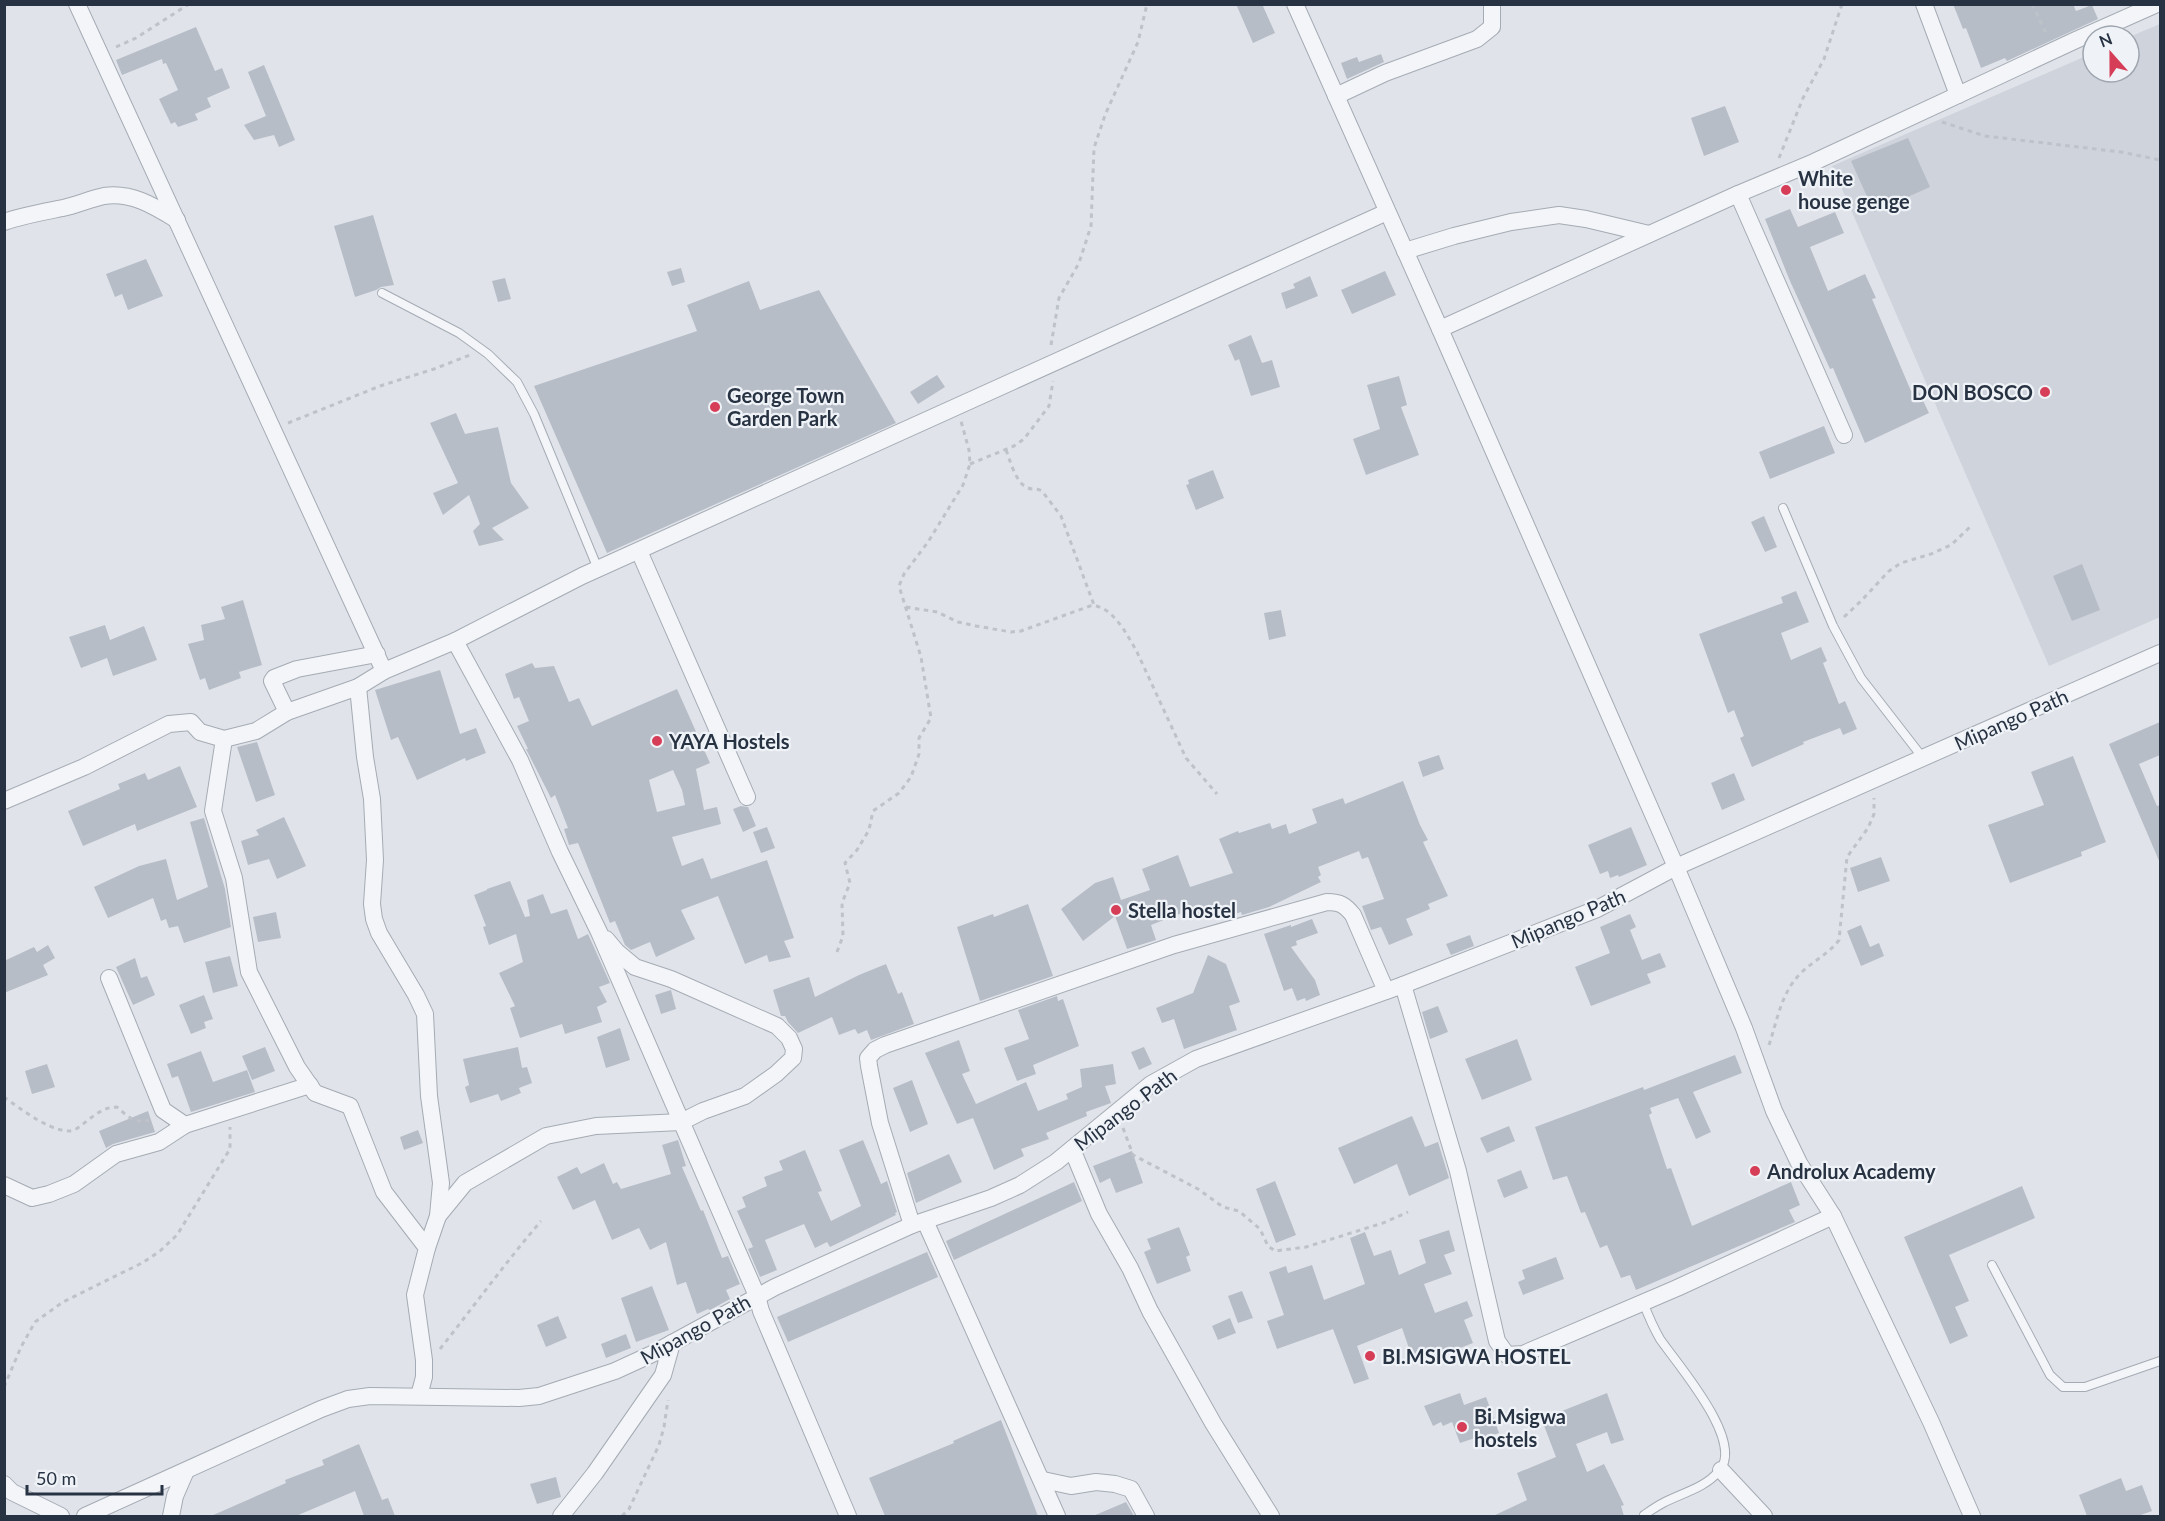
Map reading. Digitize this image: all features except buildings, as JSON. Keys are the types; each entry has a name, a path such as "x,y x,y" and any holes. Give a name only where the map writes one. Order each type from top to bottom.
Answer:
{"street":[{"path":"77,4 384,671"},
{"path":"1295,4 1676,867 1774,1111 1799,1163 1833,1216 1931,1422 1972,1516"},
{"path":"1335,96 1385,73 1477,39 1492,27 1492,4"},
{"path":"1924,4 1958,95"},
{"path":"1440,329 1918,114 2150,6"},
{"path":"1738,194 1844,435"},
{"path":"4,222 21,216 66,208 104,196 120,196 149,202 177,220"},
{"path":"4,801 84,767 169,724 190,722 200,732 224,739 256,731 288,712 358,687 384,671 456,640 598,569 1387,212"},
{"path":"1405,251 1511,222 1558,215 1586,219 1648,234"},
{"path":"639,551 747,797"},
{"path":"456,640 520,760 560,852 599,932 757,1296 761,1311 848,1516"},
{"name":"Mipango Path","path":"85,1516 185,1473 321,1409 348,1399 418,1396 519,1398 539,1396 615,1371 672,1343 757,1296 918,1223 992,1198 1020,1185 1072,1149 1151,1084 1196,1059 1403,985 1597,909 1676,867 2160,652"},
{"path":"288,712 272,681 274,678 297,669 377,654"},
{"path":"358,687 372,799 375,860 372,904 374,919 379,933 416,995 424,1014 429,1096 441,1183 438,1216 415,1295 424,1360 424,1377 418,1396"},
{"path":"224,739 213,811 234,878 249,972 297,1067 315,1093 350,1106 384,1192 427,1248"},
{"path":"1057,1516 1043,1480 918,1223 880,1123 868,1058 875,1050 885,1045 1174,945 1327,902 1338,902 1346,906 1353,915 1386,991"},
{"path":"438,1216 465,1183 546,1136 596,1126 681,1122 703,1111 745,1096 776,1074 793,1058 794,1049 789,1038 777,1026 671,979 635,967 599,932"},
{"path":"109,978 163,1110 185,1125"},
{"path":"1403,985 1458,1171 1497,1341 1507,1355 1523,1354 1833,1216"},
{"path":"4,1185 32,1198 49,1194 74,1184 116,1154 159,1142 185,1125 310,1085"},
{"path":"1072,1149 1099,1214 1130,1268 1150,1311 1213,1423 1271,1516"},
{"path":"561,1516 595,1473 663,1376 672,1343"},
{"path":"1721,1470 1764,1516"},
{"path":"171,1516 175,1496 185,1473"},
{"path":"1043,1480 1071,1486 1096,1482 1131,1489 1146,1516"},
{"path":"4,1484 12,1492 61,1516"}],"lane":[{"path":"382,293 459,333 488,354 517,382 534,414 598,569"},
{"path":"1783,508 1833,626 1861,678 1923,758"},
{"path":"1992,1265 2050,1375 2063,1387 2085,1387 2160,1361"},
{"path":"1643,1302 1649,1319 1661,1340 1680,1364 1714,1418 1723,1438 1726,1458 1721,1470 1704,1484 1663,1503 1644,1515"}],"path":[{"path":"101,55 136,38 189,4"},
{"path":"970,464 1006,450 1024,439 1049,406 1049,366 1059,298 1079,263 1091,226 1094,148 1105,115 1133,56 1146,4"},
{"path":"1772,180 1793,119 1824,59 1842,4"},
{"path":"2032,4 2054,50"},
{"path":"1918,114 1985,136 2121,152 2160,160"},
{"path":"272,429 380,386 476,353 488,354"},
{"path":"837,952 843,936 842,903 850,883 845,863 857,850 869,830 873,811 898,793 911,777 919,754 919,738 931,718 921,657 899,586 900,580 945,516 963,485 970,464 969,450 957,408"},
{"path":"1006,450 1022,484 1029,489 1042,491 1061,516 1094,605 1109,613 1129,638 1146,669 1186,758 1217,794"},
{"path":"1833,626 1889,571 1901,563 1951,545 1970,526"},
{"path":"906,607 934,612 958,622 1013,632 1094,605"},
{"path":"1756,1062 1768,1046 1788,989 1799,974 1832,950 1839,940 1847,857 1868,828 1874,814 1875,800 1869,782"},
{"path":"4,1097 22,1111 51,1127 66,1131 74,1130 90,1117 110,1107 117,1107 127,1116 138,1121 155,1119"},
{"path":"4,1388 21,1347 35,1322 63,1302 142,1263 160,1251 177,1235 230,1149 229,1110"},
{"path":"1117,1112 1133,1155 1198,1190 1223,1207 1239,1211 1260,1229 1268,1246 1275,1251 1305,1247 1383,1223 1407,1212"},
{"path":"424,1360 438,1351 492,1283 507,1260 542,1221"},
{"path":"622,1516 629,1509 641,1486 662,1436 668,1401 663,1376"}],"shaded area":[{"name":"DON BOSCO","path":"2160,24 2160,617 2049,666 1832,166 2081,58 2081,84 2141,84 2141,32"}],"place":[{"name":"White house genge","path":"1786,190"},
{"name":"DON BOSCO","path":"2045,392"},
{"name":"George Town Garden Park","path":"715,407"},
{"name":"YAYA Hostels","path":"657,741"},
{"name":"Stella hostel","path":"1116,910"},
{"name":"Androlux Academy","path":"1755,1171"},
{"name":"BI.MSIGWA HOSTEL","path":"1370,1356"},
{"name":"Bi.Msigwa hostels","path":"1462,1427"}]}
